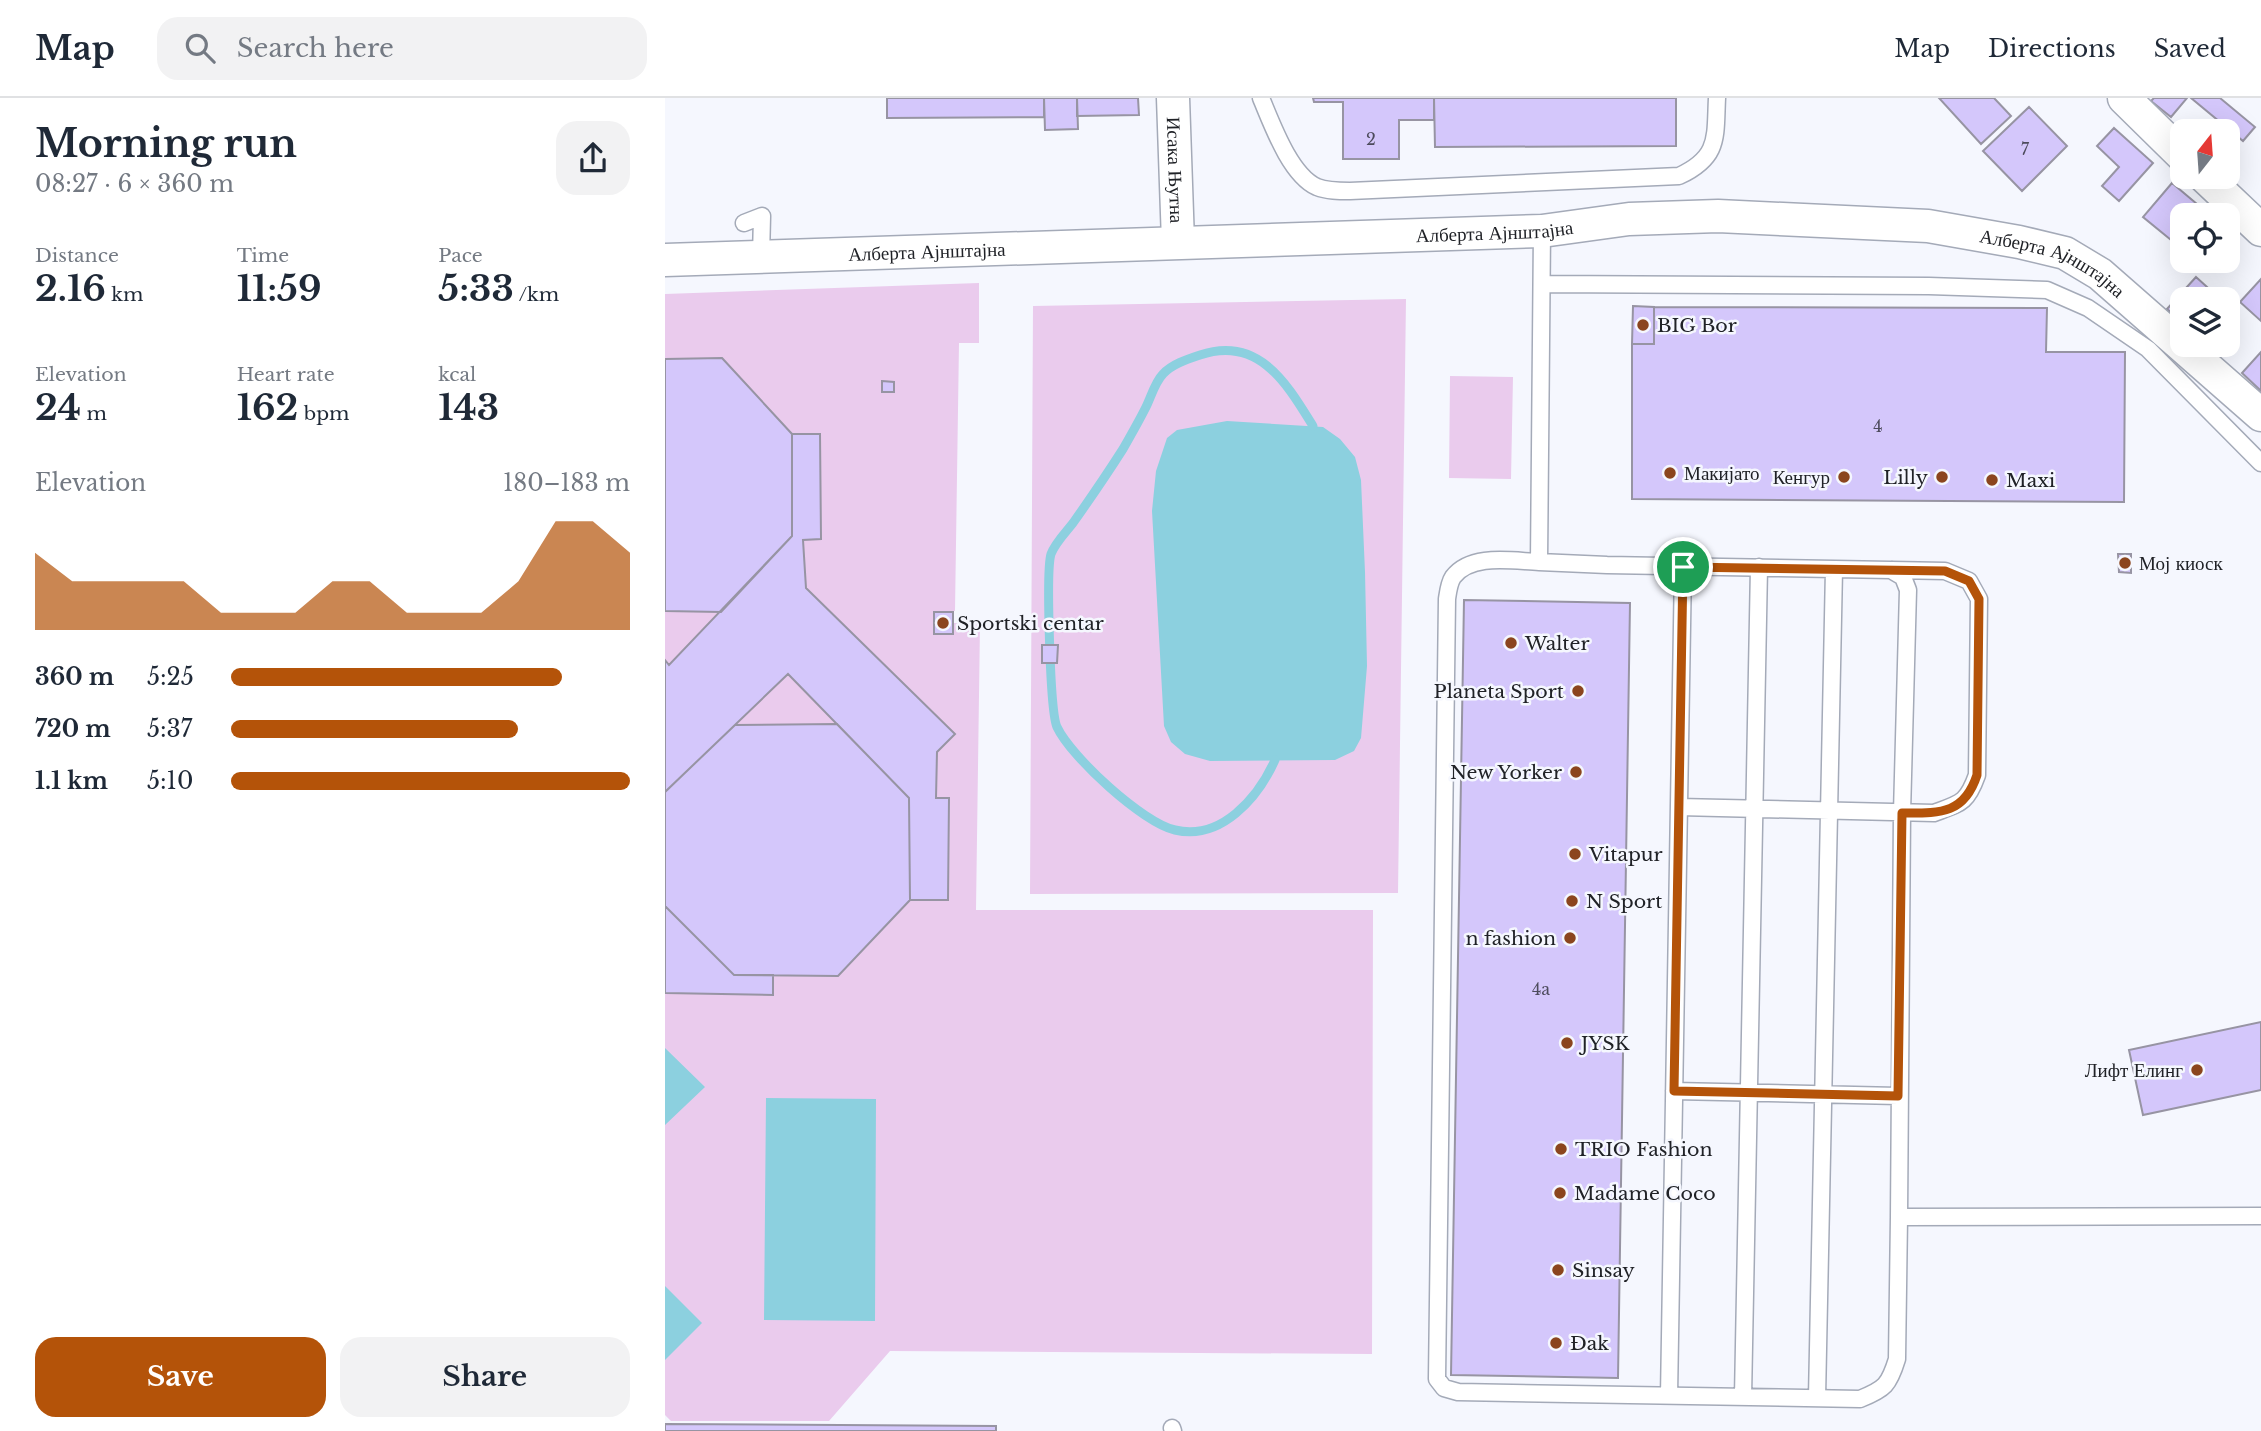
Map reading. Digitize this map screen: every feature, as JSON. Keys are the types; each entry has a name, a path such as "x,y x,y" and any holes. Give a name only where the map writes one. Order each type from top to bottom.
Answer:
{"street":[{"name":"Исака Њутна","path":"1173,98 1178,242"},
{"path":"2124,98 2170,143"},
{"path":"2218,189 2261,230"},
{"name":"Алберта Ајнштајна","path":"665,260 1542,231 1629,219 1718,216 1928,226 2065,253 2100,274 2261,415"}],"lane":[{"path":"1262,98 1287,153 1305,179 1318,188 1350,191 1679,176 1704,161 1715,144 1717,98"},
{"path":"744,223 762,216 761,257"},
{"path":"1539,562 1542,231"},
{"path":"1542,284 1929,286 2047,290 2088,308 2148,349 2261,463"},
{"path":"1679,807 1754,808 1902,813 1934,813 1958,804 1971,794 1977,775 1979,599 1969,581 1945,571 1759,567 1683,567 1490,560 1464,565 1451,579 1447,599 1437,1379 1444,1388 1458,1392 1860,1399 1880,1391 1891,1380 1897,1359 1898,1096 1902,813 1907,590 1903,577 1891,570"},
{"path":"1669,1396 1683,567"},
{"path":"1743,1397 1759,567"},
{"path":"1817,1398 1834,569"},
{"path":"1674,1091 1898,1096"},
{"path":"1899,1217 2261,1216"}],"shaded area":[{"path":"979,283 979,343 959,343 955,611 933,611 934,635 953,635 954,623 980,624 976,910 1373,910 1372,1354 890,1351 829,1421 671,1421 665,1415 665,294"},
{"path":"1406,299 1398,893 1030,894 1033,306"},
{"path":"1450,376 1513,377 1511,479 1449,478"}],"water":[{"path":"1227,421 1323,427 1340,439 1355,457 1361,480 1367,666 1361,738 1354,751 1335,760 1210,761 1185,754 1171,742 1164,726 1152,511 1156,471 1167,438 1177,430"},
{"path":"665,1048 705,1087 665,1125"},
{"path":"766,1098 876,1099 875,1321 764,1320"},
{"path":"665,1286 702,1323 665,1360"}],"building":[{"path":"887,98 1044,98 1044,117 887,118"},
{"path":"1044,98 1077,98 1078,129 1045,130"},
{"path":"1077,98 1138,98 1139,115 1077,116"},
{"path":"1313,98 1434,98 1434,120 1399,120 1399,159 1343,159 1343,102 1314,102"},
{"path":"1434,98 1676,98 1676,146 1435,147"},
{"path":"1939,98 1994,98 2011,116 1981,144"},
{"path":"2154,98 2187,98 2171,117 2151,101"},
{"path":"2191,98 2220,98 2255,127 2243,141 2240,139 2240,119 2216,119"},
{"path":"2029,107 2067,146 2022,191 1983,151"},
{"path":"2114,128 2153,163 2119,201 2102,186 2119,167 2097,146"},
{"path":"2170,185 2170,189 2179,189 2196,203 2170,203 2170,239 2143,217"},
{"path":"2196,277 2207,287 2187,287"},
{"path":"2261,279 2261,321 2240,302"},
{"name":"BIG Bor","path":"1633,306 1654,307 1654,344 1632,344"},
{"path":"1654,307 2047,308 2046,352 2125,352 2124,502 1632,499 1632,344 1654,344"},
{"path":"2261,352 2261,391 2242,373"},
{"path":"722,358 792,434 792,536 721,612 665,611 665,359"},
{"path":"882,381 894,382 894,392 882,392"},
{"path":"792,434 820,434 821,539 803,540 806,588 955,734 937,752 936,798 949,798 948,900 910,900 909,798 788,674 665,792 665,660 669,665 792,536"},
{"path":"2118,554 2131,554 2131,573 2119,572"},
{"path":"1464,600 1630,603 1618,1378 1451,1375"},
{"name":"Sportski centar","path":"934,612 953,612 953,634 934,634"},
{"path":"1042,645 1058,645 1057,663 1042,663"},
{"path":"837,724 909,798 910,900 838,976 734,975 665,906 665,792 735,725"},
{"path":"665,906 734,975 773,975 773,995 665,993"},
{"name":"Лифт Елинг","path":"2261,1022 2261,1090 2143,1115 2129,1050"},
{"path":"665,1424 996,1426 996,1431 665,1431"}],"waterway":[{"path":"1275,760 1259,789 1236,813 1222,823 1192,832 1161,825 1109,787 1077,755 1057,727 1051,670 1051,554 1123,449 1160,377 1185,360 1221,351 1239,352 1255,358 1269,367 1293,394 1313,426"}],"place":[{"name":"BIG Bor","path":"1643,325"},
{"name":"Макијато","path":"1670,473"},
{"name":"Кенгур","path":"1844,477"},
{"name":"Lilly","path":"1942,477"},
{"name":"Maxi","path":"1992,480"},
{"name":"Мој киоск","path":"2125,563"},
{"name":"Sportski centar","path":"943,623"},
{"name":"Walter","path":"1511,643"},
{"name":"Planeta Sport","path":"1578,691"},
{"name":"New Yorker","path":"1576,772"},
{"name":"Vitapur","path":"1575,854"},
{"name":"N Sport","path":"1572,901"},
{"name":"n fashion","path":"1570,938"},
{"name":"JYSK","path":"1567,1043"},
{"name":"Лифт Елинг","path":"2197,1070"},
{"name":"TRIO Fashion","path":"1561,1149"},
{"name":"Madame Coco","path":"1560,1193"},
{"name":"Sinsay","path":"1558,1270"},
{"name":"Đak","path":"1556,1343"}],"route":[{"path":"1683,567 1945,571 1969,581 1979,599 1977,775 1971,794 1958,804 1934,813 1902,813 1898,1096 1674,1091 1683,567"}]}
